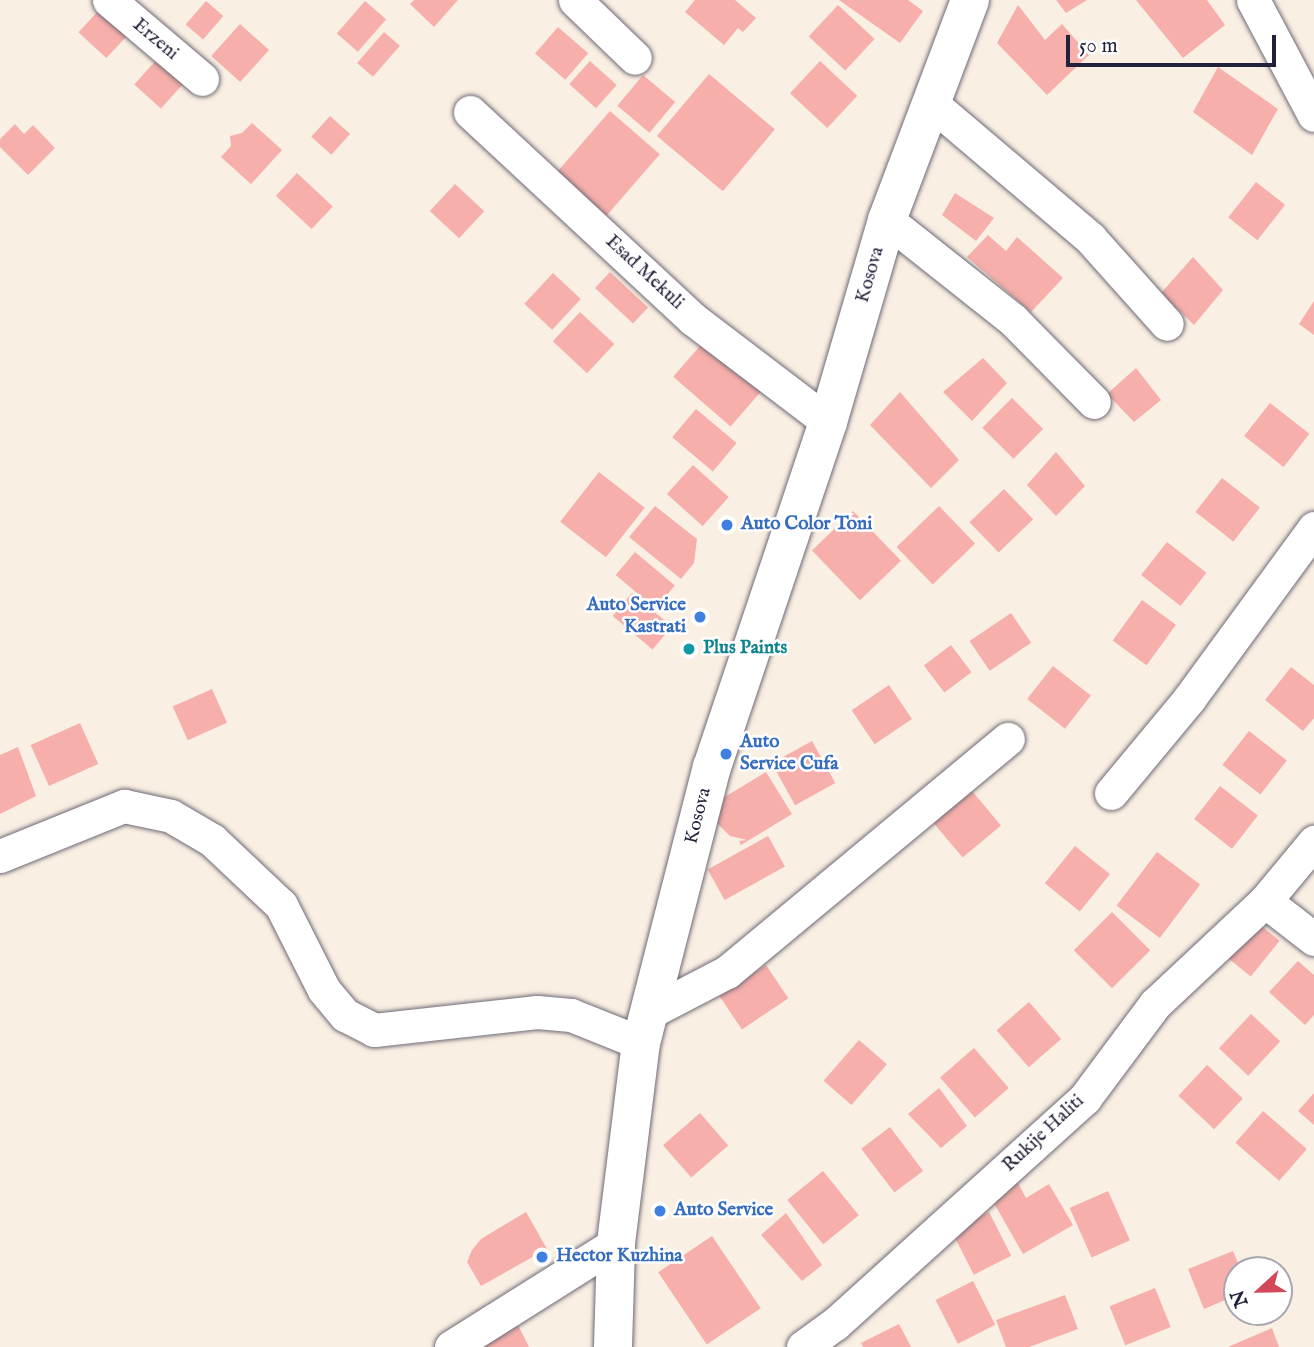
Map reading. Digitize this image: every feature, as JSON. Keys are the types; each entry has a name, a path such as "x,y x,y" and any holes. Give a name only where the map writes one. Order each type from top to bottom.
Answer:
{"street":[{"name":"Erzeni","path":"109,0 202,79"},
{"path":"575,0 635,58"},
{"name":"Kosova","path":"613,1347 616,1243 646,1028 712,767 828,422 887,220 970,0"},
{"path":"1254,0 1314,115"},
{"path":"931,103 1090,238 1167,324"},
{"name":"Esad Mekuli","path":"470,112 693,319 828,422"},
{"name":"Kosova","path":"887,220 1013,320 1094,402"},
{"path":"1111,793 1189,699 1314,528"},
{"path":"0,856 124,806 170,817 212,840 281,905 324,990 345,1015 374,1030 537,1012 646,1028 727,972 1008,739"},
{"name":"Rukije Haliti","path":"803,1347 835,1324 1086,1098 1155,1004 1265,901 1314,842"},
{"path":"1265,901 1314,939"},
{"path":"451,1347 616,1243"}],"building":[{"path":"414,0 458,0 434,27 410,4"},
{"path":"695,0 735,0 756,18 743,32 738,28 724,45 685,12"},
{"path":"839,0 908,0 923,11 900,43"},
{"path":"1056,0 1087,0 1066,13"},
{"path":"1136,0 1207,0 1225,25 1183,58"},
{"path":"206,1 223,16 203,39 186,24"},
{"path":"365,1 386,19 358,52 337,33"},
{"path":"838,5 875,39 845,71 809,36"},
{"path":"1018,5 1045,40 1062,24 1089,55 1047,95 997,43"},
{"path":"101,8 129,34 106,58 78,32"},
{"path":"240,24 269,50 240,82 211,56"},
{"path":"558,27 588,53 565,80 535,53"},
{"path":"384,32 400,46 373,77 357,63"},
{"path":"159,57 186,81 161,109 134,84"},
{"path":"590,61 617,85 596,108 569,84"},
{"path":"820,61 857,96 827,128 790,93"},
{"path":"1218,67 1278,109 1252,155 1193,112"},
{"path":"709,74 775,129 723,191 657,136"},
{"path":"643,75 675,102 649,133 617,106"},
{"path":"610,111 660,154 605,217 556,174"},
{"path":"330,116 350,134 331,155 311,137"},
{"path":"252,123 282,150 251,184 221,157 231,146 230,136 242,133"},
{"path":"15,124 24,134 33,125 55,148 28,175 0,147 0,139"},
{"path":"297,173 333,206 312,229 276,196"},
{"path":"1256,182 1285,205 1257,240 1228,217"},
{"path":"455,184 484,211 459,238 430,211"},
{"path":"955,193 994,218 976,241 942,215"},
{"path":"988,235 1006,251 1017,237 1063,278 1031,312 967,257"},
{"path":"1193,257 1223,290 1194,325 1161,293"},
{"path":"610,272 648,307 633,324 595,288"},
{"path":"553,273 581,299 552,330 524,304"},
{"path":"1314,301 1314,335 1299,324"},
{"path":"580,312 614,344 587,373 553,341"},
{"path":"706,339 763,389 731,427 673,377"},
{"path":"983,358 1007,383 972,421 943,392"},
{"path":"1136,368 1161,400 1134,422 1107,394"},
{"path":"900,392 959,460 931,488 870,425"},
{"path":"1012,398 1043,429 1013,459 982,428"},
{"path":"1270,403 1309,434 1284,467 1244,436"},
{"path":"696,409 737,443 713,471 672,437"},
{"path":"1056,452 1085,486 1056,516 1027,485"},
{"path":"693,465 729,497 703,526 667,494"},
{"path":"599,472 645,508 606,557 560,522"},
{"path":"1222,478 1260,508 1233,541 1196,512"},
{"path":"1004,489 1033,519 999,553 969,522"},
{"path":"655,506 697,539 694,563 681,579 629,537"},
{"path":"939,506 975,543 933,584 897,547"},
{"path":"853,511 901,561 860,600 812,551"},
{"path":"1167,542 1206,573 1181,606 1141,575"},
{"path":"635,552 675,585 656,608 616,575"},
{"path":"632,593 672,626 653,649 613,616"},
{"path":"1142,600 1176,625 1147,665 1113,640"},
{"path":"1011,613 1031,643 990,671 970,641"},
{"path":"951,645 971,672 944,693 924,665"},
{"path":"1053,666 1091,696 1065,729 1027,699"},
{"path":"1291,667 1314,685 1314,718 1303,731 1265,700"},
{"path":"889,685 912,719 875,744 852,710"},
{"path":"212,689 227,723 188,740 173,706"},
{"path":"80,723 98,764 49,786 31,745"},
{"path":"1249,731 1287,761 1260,794 1223,765"},
{"path":"812,741 835,783 795,805 772,763"},
{"path":"18,747 36,796 0,814 0,755"},
{"path":"766,772 792,814 741,845 739,841 747,840 730,836 717,823 718,801"},
{"path":"1220,786 1258,816 1232,849 1194,819"},
{"path":"972,791 1001,825 963,858 934,823"},
{"path":"768,836 785,867 725,900 708,869"},
{"path":"1075,846 1110,874 1080,912 1045,883"},
{"path":"1157,852 1200,884 1160,938 1117,906"},
{"path":"1112,912 1150,950 1112,988 1074,950"},
{"path":"1254,920 1280,941 1251,977 1225,956"},
{"path":"1298,961 1314,975 1314,1015 1305,1025 1269,992"},
{"path":"766,965 788,998 742,1029 720,996"},
{"path":"1029,1002 1061,1039 1029,1067 997,1030"},
{"path":"1251,1014 1280,1041 1248,1076 1219,1048"},
{"path":"859,1040 887,1064 851,1105 824,1081"},
{"path":"974,1048 1009,1088 975,1118 940,1078"},
{"path":"1207,1065 1243,1098 1214,1129 1178,1096"},
{"path":"939,1088 967,1126 941,1148 908,1114"},
{"path":"1314,1093 1314,1125 1298,1111"},
{"path":"1263,1111 1307,1149 1279,1181 1235,1143"},
{"path":"700,1113 728,1145 691,1178 663,1145"},
{"path":"890,1127 923,1171 894,1193 861,1149"},
{"path":"823,1171 859,1215 823,1244 787,1200"},
{"path":"1018,1183 1026,1198 1049,1184 1073,1225 1023,1254 991,1198"},
{"path":"1108,1191 1130,1240 1092,1257 1070,1208"},
{"path":"526,1212 547,1249 481,1286 467,1262 472,1250 481,1239"},
{"path":"989,1212 1011,1256 974,1275 952,1231"},
{"path":"786,1213 822,1265 802,1281 761,1235"},
{"path":"712,1236 761,1308 707,1344 658,1272"},
{"path":"1233,1251 1235,1256 1223,1256 1223,1301 1204,1309 1188,1269"},
{"path":"973,1281 995,1325 958,1344 936,1300"},
{"path":"1155,1288 1171,1327 1125,1345 1110,1306"},
{"path":"1065,1295 1078,1329 1029,1347 1006,1347 996,1320"},
{"path":"899,1324 911,1347 863,1347 861,1343"},
{"path":"518,1325 529,1347 484,1347 482,1344"},
{"path":"1272,1328 1279,1347 1228,1347"}],"place":[{"name":"Auto Color Toni","path":"727,525"},
{"name":"Auto Service Kastrati","path":"700,617"},
{"name":"Plus Paints","path":"689,649"},
{"name":"Auto Service Cufa","path":"726,754"},
{"name":"Auto Service","path":"660,1211"},
{"name":"Hector Kuzhina","path":"542,1257"}]}
